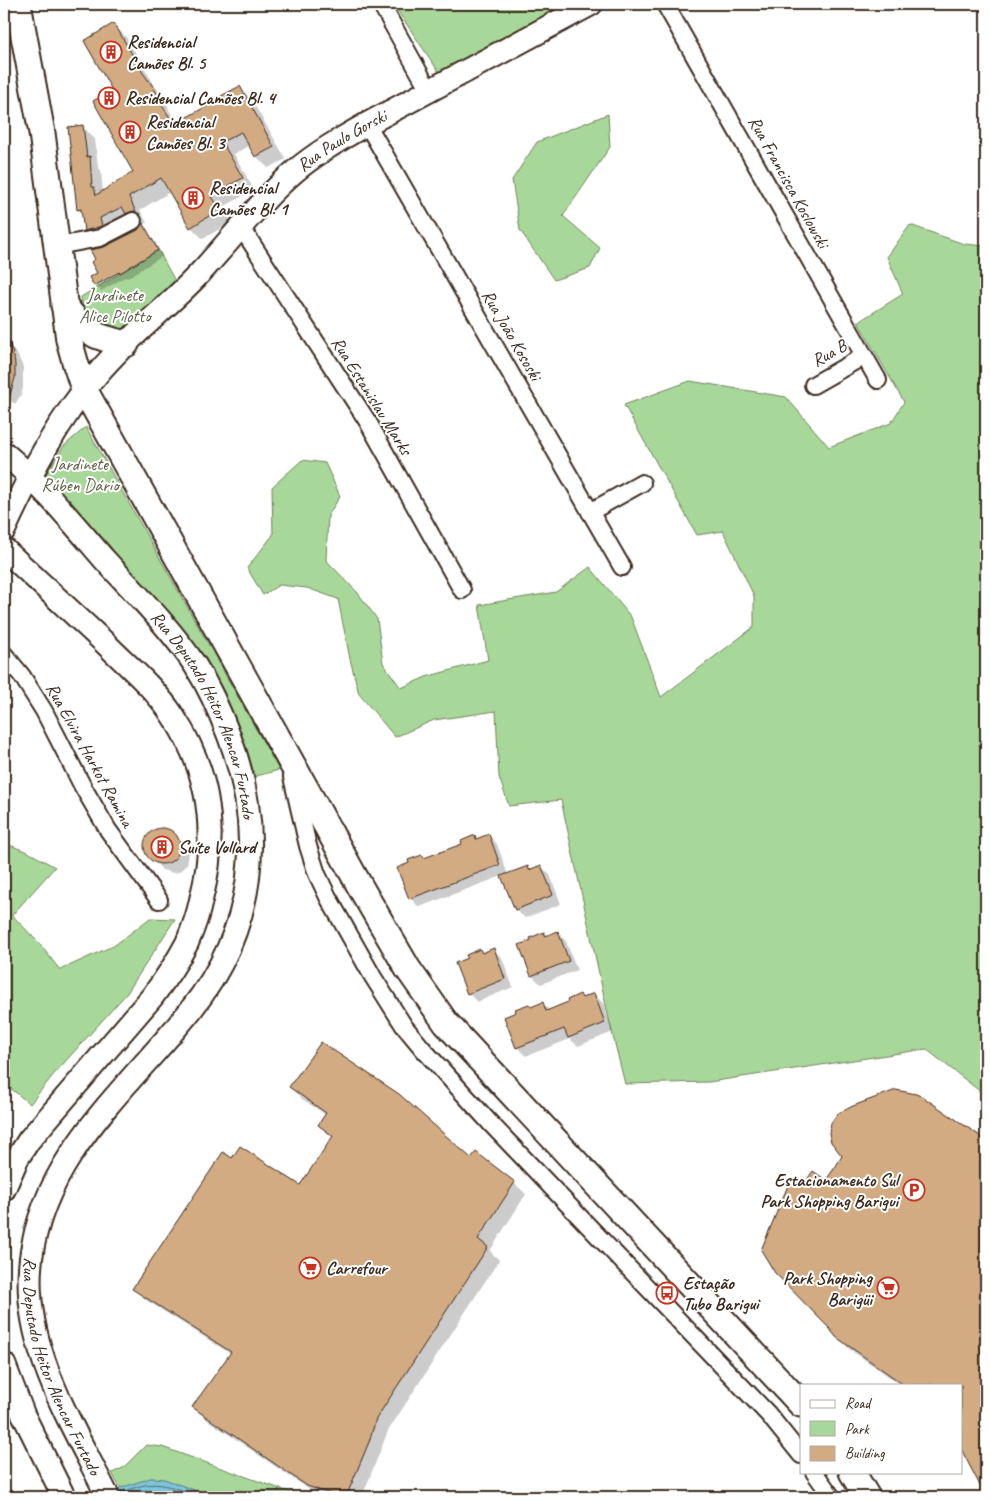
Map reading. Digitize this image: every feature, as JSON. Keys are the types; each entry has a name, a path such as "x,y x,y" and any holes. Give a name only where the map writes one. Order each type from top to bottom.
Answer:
{"main road":[{"path":"18,4 42,133 69,340 84,389 397,952 446,1023 800,1403"},
{"path":"64,305 77,322 89,333 100,338 126,344"},
{"path":"853,1474 867,1497"}],"street":[{"path":"381,4 429,90"},
{"name":"Rua Paulo Gorski","path":"4,530 28,479 58,426 84,389 126,344 182,292 278,187 328,147 367,124 591,4"},
{"name":"Rua Francisca Koslowski","path":"665,4 878,380"},
{"name":"Rua João Kososki","path":"367,124 622,567"},
{"path":"57,246 100,238 133,221"},
{"name":"Rua Estanislau Marks","path":"241,227 368,422 462,590"},
{"name":"Rua B","path":"813,384 864,356"},
{"name":"Rua Deputado Heitor Alencar Furtado","path":"4,453 166,627 196,666 211,694 234,749 247,799 251,826 251,860 246,897 236,930 222,963 206,991 89,1128 72,1151 56,1178 44,1205 34,1236 31,1262 31,1291 33,1316 38,1340 54,1388 108,1497"},
{"path":"590,512 642,483"},
{"name":"Rua Deputado Heitor Alencar Furtado","path":"4,548 139,676 173,715 189,743 200,769 208,802 211,833 209,863 197,917 187,942 170,973 152,997 29,1140 17,1159 4,1190"},
{"name":"Rua Elvira Harkot Ramina","path":"4,654 22,676 44,711 83,787 104,823 159,900"},
{"path":"288,757 300,814 317,874 373,977 404,1026 491,1124 768,1414 800,1454"},
{"path":"4,1364 23,1414 62,1493"},
{"path":"815,1474 832,1497"}],"green space":[{"path":"393,4 572,4 441,75"},
{"path":"608,114 610,147 563,216 600,248 590,268 554,280 520,230 512,180 537,142"},
{"path":"910,225 964,244 986,246 986,1096 926,1049 709,1082 625,1084 561,800 509,806 499,777 496,711 434,720 395,737 359,694 338,599 307,588 279,585 263,595 247,568 273,535 272,487 302,460 325,463 340,496 328,516 326,560 358,593 377,619 383,663 401,688 426,677 488,660 479,605 556,592 590,567 631,617 661,697 754,627 754,596 723,531 697,535 624,405 690,381 786,397 829,447 891,423 904,402 858,322 903,294 887,257"},
{"name":"Jardinete Alice Pilotto","path":"158,250 175,281 132,324 122,330 104,331 83,311 81,297"},
{"name":"Jardinete Rúben Dário","path":"86,427 279,770 253,777 241,732 222,690 44,477 64,446"},
{"path":"4,843 28,852 55,867 12,915 38,942 60,970 115,945 150,918 175,919 127,993 54,1074 30,1104 4,1083"},
{"path":"146,1445 162,1447 303,1497 213,1497 164,1479 151,1478 120,1488 112,1473 123,1468"}],"water":[{"path":"151,1478 164,1479 213,1497 105,1497 120,1488"}],"building":[{"path":"114,23 174,124 240,86 274,147 255,157 241,132 222,142 243,178 211,195 220,209 190,228 161,178 129,197 136,212 133,211 126,214 122,207 100,218 102,226 84,231 81,209 77,210 68,127 83,125 87,157 90,156 92,187 94,187 96,195 133,172 93,101 112,90 84,41"},
{"path":"143,223 158,250 94,286 89,277 97,273 91,262 95,259 90,250 104,247 138,230"},
{"path":"4,332 6,332 15,365 15,378 7,405 4,404"},
{"name":"Suíte Vollard","path":"162,828 169,829 175,833 179,839 179,853 175,859 169,863 162,864 155,863 149,859 145,853 144,846 145,839 149,833 155,829"},
{"path":"489,834 500,865 409,899 397,868 409,863 408,860 422,855 424,858 462,844 461,841 475,835 476,839"},
{"path":"541,865 553,895 515,910 501,876 528,866 529,870"},
{"path":"558,931 569,961 531,976 519,945 544,932 545,936"},
{"path":"494,948 505,979 467,994 455,963 467,958 466,955 480,949 482,953"},
{"path":"594,993 605,1023 568,1038 564,1029 516,1048 504,1017 516,1012 515,1009 529,1004 531,1007 543,1002 546,1011 568,1002 567,1000 580,994 582,998"},
{"name":"Carrefour","path":"321,1042 399,1094 471,1158 476,1152 515,1182 478,1239 488,1247 376,1419 369,1442 346,1497 339,1497 307,1486 192,1407 231,1352 132,1289 223,1152 232,1158 240,1146 300,1185 333,1136 318,1125 326,1113 289,1087"},
{"name":"Park Shopping Barigüi","path":"896,1090 916,1094 986,1140 986,1497 962,1451 962,1384 903,1384 836,1337 775,1273 761,1250 789,1183 806,1181 813,1171 826,1180 836,1166 842,1156 831,1142 829,1133 831,1123 837,1114"}],"place":[{"name":"Residencial Camões Bl. 5","path":"111,52"},
{"name":"Residencial Camões Bl. 4","path":"109,98"},
{"name":"Residencial Camões Bl. 3","path":"130,132"},
{"name":"Residencial Camões Bl. 1","path":"193,198"},
{"name":"Suíte Vollard","path":"162,847"},
{"name":"Estacionamento Sul Park Shopping Barigui","path":"914,1190"},
{"name":"Carrefour","path":"310,1268"},
{"name":"Park Shopping Barigüi","path":"888,1288"},
{"name":"Estação Tubo Barigui","path":"667,1293"}]}
